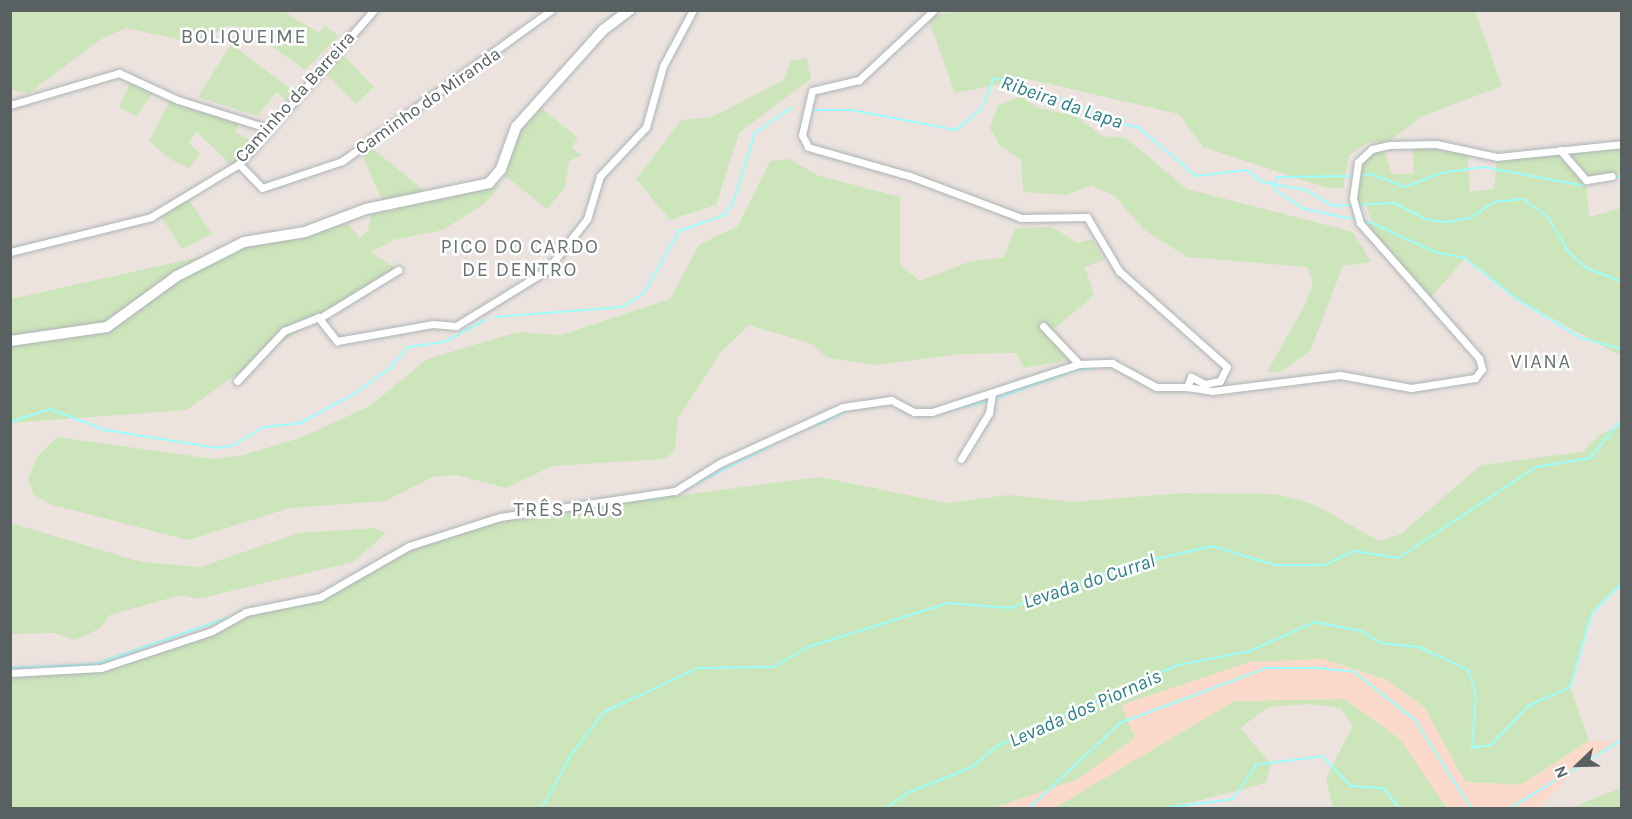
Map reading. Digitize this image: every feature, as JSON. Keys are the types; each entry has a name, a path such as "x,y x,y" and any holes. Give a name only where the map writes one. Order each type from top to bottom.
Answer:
{"main road":[{"path":"10,341 107,327 177,276 244,242 305,232 366,209 489,183 501,169 516,127 603,30 630,10"}],"street":[{"name":"Caminho da Barreira","path":"10,252 151,217 239,164 267,128 374,10"},
{"name":"Caminho do Miranda","path":"239,164 262,188 336,163 375,141 551,10"},
{"path":"320,318 337,341 433,324 456,326 547,270 587,219 600,176 646,127 663,66 693,10"},
{"path":"934,10 860,80 812,91 802,135 813,150 910,176 1021,218 1087,217 1119,271 1225,364 1222,380 1205,384 1191,377 1187,387"},
{"path":"10,105 119,73 177,100 267,128"},
{"path":"10,673 100,668 212,632 246,612 320,597 409,546 500,517 675,490 720,463 843,407 891,400 922,413 992,395 1079,364 1112,363 1156,387 1187,387 1212,391 1340,375 1428,387 1475,378 1482,369 1471,348 1425,303 1363,228 1355,209 1354,173 1362,157 1390,144 1436,144 1497,157 1622,144"},
{"path":"1560,150 1586,180 1612,176"},
{"path":"237,381 284,331 320,318 398,270"},
{"path":"1043,326 1079,364"},
{"path":"961,459 989,412 992,395"}],"green space":[{"path":"11,10 283,11 319,33 325,26 339,36 305,70 245,27 228,26 199,44 126,28 103,38 28,94 11,89"},
{"path":"961,10 1475,11 1502,86 1423,116 1388,142 1369,142 1349,155 1343,188 1327,188 1203,147 1179,114 1028,79 955,93 928,18"},
{"path":"231,44 297,94 289,104 277,92 258,116 198,97"},
{"path":"342,54 374,87 356,104 324,72"},
{"path":"807,58 811,79 739,133 716,205 670,220 636,179 681,120 712,117 784,80 790,61"},
{"path":"133,75 156,88 137,116 119,108"},
{"path":"1021,96 1038,108 1077,116 1102,136 1126,138 1187,189 1353,232 1371,262 1343,266 1310,351 1280,372 1267,372 1305,305 1313,283 1307,267 1187,257 1143,229 1115,196 1091,185 1066,195 1023,192 1021,160 1000,146 990,128 998,105"},
{"path":"172,97 241,116 235,133 256,142 233,167 196,131 189,143 200,154 189,168 170,159 149,141"},
{"path":"541,108 578,138 571,148 582,155 569,161 565,187 547,209 504,175 520,131"},
{"path":"1413,143 1467,152 1470,192 1494,189 1497,157 1621,144 1621,174 1586,181 1589,217 1621,208 1621,356 1517,299 1465,258 1429,300 1363,228 1372,222 1366,206 1356,207 1358,162 1383,146 1392,174 1414,174"},
{"path":"373,149 427,193 382,200 362,155"},
{"path":"789,159 819,176 900,197 900,265 920,281 969,262 1004,257 1015,228 1052,227 1078,243 1092,239 1104,260 1085,267 1094,295 1054,329 1074,359 1024,368 1016,353 960,354 875,365 828,358 812,344 749,325 721,352 678,418 675,449 665,459 552,466 506,488 456,475 433,477 385,501 290,508 188,540 49,504 33,494 28,479 37,457 57,437 214,459 243,455 300,438 370,406 427,359 518,332 561,335 670,299 699,245 738,226 770,161"},
{"path":"500,185 484,204 443,230 394,240 371,252 398,270 318,317 186,410 11,423 11,299 348,224 360,238 368,231 371,215"},
{"path":"188,199 212,234 182,249 160,215"},
{"path":"1621,425 1621,584 1592,613 1570,687 1589,741 1521,785 1465,782 1424,707 1387,680 1322,659 1250,662 1122,705 1135,738 1077,780 994,808 11,808 10,673 101,668 212,631 246,612 320,597 409,546 500,517 612,496 675,496 820,477 946,503 1008,495 1074,502 1183,493 1275,494 1313,504 1379,541 1401,534 1481,465 1582,452 1601,434"},
{"path":"11,523 142,562 200,567 299,533 374,528 386,533 354,562 197,599 181,595 110,615 99,629 75,640 54,633 11,634"},
{"path":"1345,699 1400,739 1447,808 1333,808 1326,778 1353,725 1340,708 1311,704 1269,707 1240,728 1271,764 1266,783 1170,808 1054,808 1234,701"},
{"path":"1621,788 1621,808 1570,808"}],"sand":[{"path":"1322,659 1387,680 1424,708 1465,782 1521,785 1589,741 1615,741 1571,773 1538,808 1447,808 1400,739 1345,699 1234,701 1054,808 994,808 1077,780 1135,738 1122,705 1250,662"}],"waterway":[{"name":"Ribeira da Lapa","path":"810,110 852,110 956,130 982,108 994,78 1076,103 1108,122 1138,127 1196,176 1247,170 1262,182 1306,190 1333,206 1394,203 1428,220 1447,222 1470,218 1494,202 1523,199 1548,217 1567,250 1586,268 1622,282"},
{"path":"495,317 622,307 644,293 679,231 724,215 733,203 755,133 791,108"},
{"name":"Levada do Curral","path":"1359,176 1371,174 1405,187 1441,173 1484,167 1579,185 1622,176"},
{"name":"Levada do Curral","path":"1353,176 1276,177 1274,189 1304,209 1372,223 1435,252 1465,258 1517,299 1581,338 1622,349"},
{"path":"10,422 50,409 105,430 218,448 234,445 264,427 300,423 354,394 389,369 408,347 444,342 487,319"},
{"path":"994,399 1075,370 1100,367"},
{"path":"945,411 989,401"},
{"path":"818,425 850,409"},
{"path":"915,415 928,415"},
{"name":"Levada do Curral","path":"542,808 571,755 604,712 698,668 773,667 808,647 948,603 1010,608 1117,568 1212,546 1275,565 1325,565 1354,551 1398,558 1536,467 1590,458 1622,419"},
{"path":"677,493 768,447"},
{"path":"647,500 666,496"},
{"name":"Levada dos Piornais","path":"886,808 907,793 972,767 996,747 1049,721 1178,665 1250,651 1315,622 1361,631 1381,643 1419,647 1468,670 1476,694 1472,748 1491,745 1528,706 1570,687 1592,613 1622,583"},
{"path":"10,668 96,664 227,618"},
{"path":"1029,808 1120,723 1266,668 1318,668 1354,672 1414,719 1471,808"},
{"path":"1510,808 1622,740"},
{"path":"1164,808 1233,799 1256,765 1322,756 1351,786 1383,788 1399,808"}],"district":[{"name":"BOLIQUEIME","path":"244,36"},
{"name":"PICO DO CARDO DE DENTRO","path":"520,258"},
{"name":"VIANA","path":"1541,361"},
{"name":"TRÊS PAUS","path":"569,509"}]}
